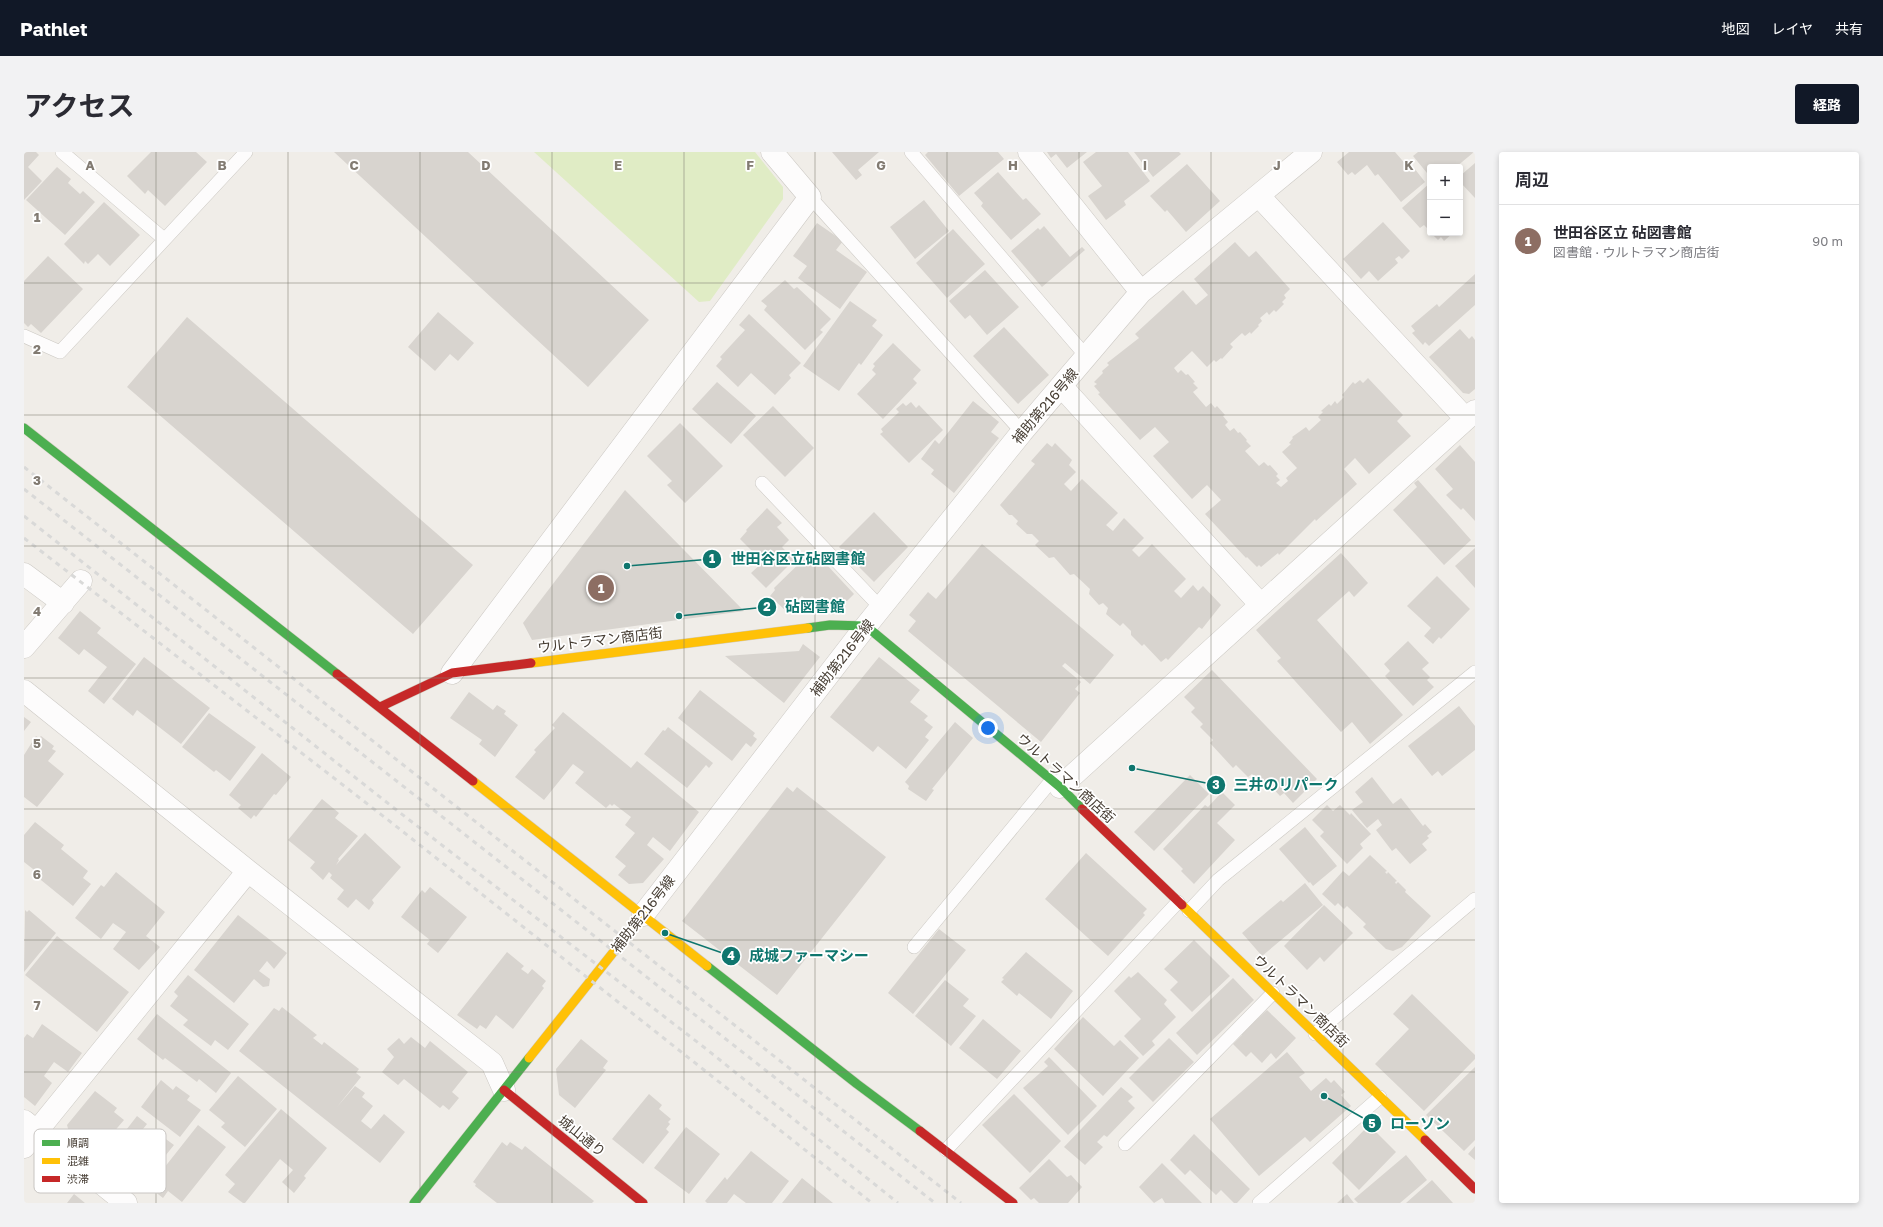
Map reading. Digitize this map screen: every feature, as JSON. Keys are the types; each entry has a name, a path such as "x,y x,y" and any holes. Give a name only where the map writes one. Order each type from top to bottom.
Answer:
{"street":[{"path":"452,673 810,197 772,152"},
{"path":"1029,152 1141,292"},
{"name":"補助第216号線","path":"414,1203 643,915 866,626 1022,432 1062,387 1086,356 1141,292 1311,152"},
{"path":"1056,784 1260,604 1470,415 1259,196"},
{"path":"1062,387 1260,604"},
{"path":"24,428 857,1084 946,1150 1013,1203"},
{"path":"24,574 63,603"},
{"path":"24,647 81,581"},
{"name":"ウルトラマン商店街","path":"380,707 452,673 830,625 866,626 1056,784 1475,1189"},
{"path":"24,691 248,871 492,1063 504,1090"},
{"path":"28,1133 248,871"},
{"name":"城山通り","path":"504,1090 643,1203"},
{"path":"112,1193 126,1203"}],"lane":[{"path":"62,152 164,239"},
{"path":"24,336 60,352 246,152"},
{"path":"911,152 1086,356"},
{"path":"810,197 1022,432"},
{"path":"762,484 881,608"},
{"path":"1189,911 1218,880 1475,672"},
{"path":"914,947 1056,784"},
{"path":"1315,1034 1475,899"},
{"path":"946,1150 1178,902"},
{"path":"1125,1144 1273,993"},
{"path":"1259,1203 1380,1097"}],"green space":[{"path":"534,152 755,152 783,187 783,199 710,301 699,302"}],"building":[{"path":"24,152 36,152 39,155 28,167 42,181 24,200"},
{"path":"151,152 196,152 207,162 165,206 148,190 145,194 127,176"},
{"path":"334,152 468,152 649,320 588,387"},
{"path":"832,152 879,152 858,170 862,175 856,180"},
{"path":"928,152 998,152 1004,159 959,196 925,155"},
{"path":"1047,152 1087,152 1067,168 1056,154 1051,158"},
{"path":"1096,152 1128,152 1150,181 1124,201 1126,205 1106,220 1088,196 1102,186 1083,162"},
{"path":"1134,152 1179,152 1181,154 1153,177"},
{"path":"1349,152 1395,152 1408,167 1411,164 1425,182 1401,202 1378,174 1375,176 1367,165 1355,175 1352,172 1348,175 1337,162"},
{"path":"1418,152 1474,152 1460,164 1427,164 1427,173 1413,156"},
{"path":"1475,163 1475,198 1463,185 1463,173"},
{"path":"1187,164 1220,201 1186,232 1167,210 1165,212 1150,196"},
{"path":"57,167 71,179 68,183 80,194 83,191 95,202 65,235 26,200"},
{"path":"998,172 1023,200 1026,198 1041,214 1011,240 981,206 983,203 974,193"},
{"path":"1427,186 1427,228 1424,225 1420,228 1402,208"},
{"path":"924,200 949,231 915,259 890,227"},
{"path":"104,202 140,235 110,266 98,254 88,264 85,261 84,264 64,244"},
{"path":"1383,222 1410,251 1402,259 1399,256 1395,259 1398,263 1378,281 1369,271 1361,279 1343,259"},
{"path":"817,223 843,241 836,250 867,272 840,309 798,278 807,266 793,256"},
{"path":"1044,226 1070,257 1082,247 1085,250 1042,287 1011,251 1038,228 1040,230"},
{"path":"953,229 985,264 947,298 916,263"},
{"path":"1434,236 1450,236 1444,241 1441,237 1438,240"},
{"path":"1235,242 1249,257 1256,251 1290,289 1284,295 1286,298 1282,302 1284,304 1276,312 1274,310 1269,315 1267,312 1260,318 1262,321 1251,334 1250,332 1245,336 1242,333 1230,344 1233,347 1222,359 1221,358 1216,362 1214,360 1207,367 1192,351 1174,368 1178,373 1181,370 1186,375 1188,374 1198,388 1193,392 1206,407 1211,403 1215,408 1217,406 1225,415 1223,416 1228,422 1225,425 1230,431 1234,428 1247,440 1246,441 1251,446 1245,451 1259,466 1264,462 1268,466 1270,465 1278,474 1276,476 1280,480 1276,483 1281,487 1288,481 1286,478 1297,468 1282,452 1291,444 1289,443 1293,438 1292,437 1306,427 1309,431 1321,420 1318,417 1323,412 1321,411 1329,404 1331,406 1335,401 1337,404 1344,397 1342,395 1353,382 1355,384 1360,380 1363,383 1368,378 1403,415 1397,421 1411,436 1369,474 1355,458 1344,469 1357,484 1316,521 1315,519 1279,555 1278,553 1261,567 1259,565 1257,567 1247,557 1246,558 1205,514 1221,500 1207,485 1192,499 1153,456 1169,442 1155,427 1140,440 1098,394 1100,393 1094,386 1097,384 1094,382 1103,373 1102,371 1109,365 1107,363 1139,338 1135,334 1183,290 1196,305 1208,295 1194,279"},
{"path":"48,256 83,289 41,333 31,324 28,327 24,323 24,281"},
{"path":"985,270 1019,307 987,335 970,315 965,319 949,301"},
{"path":"1475,274 1475,305 1429,346 1425,342 1423,345 1412,333 1415,331 1411,326 1437,304 1439,307"},
{"path":"785,280 794,289 797,287 831,319 820,330 823,332 805,350 764,310 767,306 761,301"},
{"path":"850,301 877,320 872,326 883,335 861,365 859,363 839,391 803,366"},
{"path":"438,312 474,343 458,361 450,354 435,371 408,347"},
{"path":"749,314 801,363 789,375 791,378 775,395 751,373 738,387 716,366 722,359 720,357 745,330 739,325"},
{"path":"187,317 473,565 413,634 127,387"},
{"path":"1004,327 1049,375 1018,404 973,356"},
{"path":"1460,329 1469,339 1472,336 1475,340 1475,389 1469,394 1463,393 1429,357"},
{"path":"893,343 921,370 913,379 917,383 883,419 857,394 876,374 872,370 875,366 873,364"},
{"path":"717,382 756,416 731,444 692,409"},
{"path":"973,401 999,422 991,432 999,438 954,493 931,474 934,470 921,459 935,440 939,444"},
{"path":"911,402 916,408 919,405 943,430 909,463 880,434 883,432 881,429 899,412 896,409 903,403 906,406"},
{"path":"773,406 814,448 785,477 743,435"},
{"path":"680,423 723,466 685,503 667,485 672,481 647,456"},
{"path":"1047,443 1052,447 1055,443 1072,460 1069,465 1076,472 1064,484 1071,491 1082,479 1118,513 1106,525 1113,531 1124,518 1144,538 1132,550 1139,557 1152,544 1186,579 1174,591 1181,598 1193,585 1198,591 1203,586 1221,605 1202,629 1199,627 1168,660 1166,658 1161,662 1144,644 1142,646 1131,635 1131,631 1123,623 1120,626 1106,614 1108,608 1103,603 1099,605 1089,594 1090,589 1074,574 1070,575 1054,557 1049,558 1035,545 1039,541 1032,534 1027,534 1016,524 1018,521 1012,515 1009,515 1000,505 1035,464 1031,461"},
{"path":"1460,445 1475,462 1475,521 1463,508 1461,510 1446,495 1453,489 1435,469"},
{"path":"1418,480 1471,540 1444,565 1393,510 1417,487 1414,483"},
{"path":"625,490 744,611 532,640 523,623"},
{"path":"767,508 782,523 777,527 789,540 782,547 794,560 766,588 751,573 763,562 740,539 747,531 746,530"},
{"path":"874,512 908,547 874,582 839,547"},
{"path":"982,544 1114,655 1090,684 1065,663 1062,666 1081,682 1075,689 1080,693 1041,742 908,631 916,621 909,615 928,592 936,599"},
{"path":"1475,548 1475,588 1455,566"},
{"path":"813,550 854,594 847,601 822,599 813,607 802,596 786,611 770,596 775,590 774,588"},
{"path":"1341,553 1368,583 1354,597 1349,591 1317,620 1403,715 1370,744 1352,722 1341,732 1277,661 1281,658 1256,630"},
{"path":"1437,576 1470,609 1441,639 1439,637 1433,644 1424,636 1431,628 1407,606"},
{"path":"80,611 101,628 97,633 136,664 104,704 88,691 107,667 84,649 79,655 58,638"},
{"path":"1408,641 1429,663 1422,669 1430,677 1427,680 1434,687 1413,706 1385,676 1390,671 1384,664"},
{"path":"803,644 820,657 784,703 725,656 799,651"},
{"path":"144,657 210,708 181,744 137,710 133,716 112,699"},
{"path":"879,657 920,690 910,702 928,716 924,720 933,727 925,737 929,740 906,769 878,746 873,752 830,717"},
{"path":"1212,670 1317,779 1293,803 1284,793 1280,796 1268,783 1264,786 1252,774 1248,777 1236,765 1233,768 1210,743 1213,740 1200,727 1203,724 1191,712 1195,708 1184,697"},
{"path":"700,690 755,733 753,736 757,739 751,747 746,743 732,761 678,718"},
{"path":"469,692 493,710 497,705 506,711 504,714 518,725 495,757 479,744 482,740 450,718"},
{"path":"1459,706 1475,726 1475,750 1442,776 1438,771 1432,776 1408,746"},
{"path":"563,712 631,768 637,761 699,812 670,851 653,837 647,845 664,859 643,883 629,884 618,875 626,866 615,857 635,833 625,825 631,817 614,804 612,806 610,804 606,808 575,783 584,772 573,764 544,800 515,777 536,752 534,750 555,728 552,725"},
{"path":"209,713 256,747 230,781 216,770 214,772 182,747"},
{"path":"24,717 31,722 24,731"},
{"path":"955,722 973,738 932,789 934,790 926,801 908,789 909,786 905,782"},
{"path":"668,727 713,763 709,768 706,765 687,788 644,754 663,730 665,731"},
{"path":"36,736 39,738 41,736 54,746 52,749 56,751 48,761 64,774 37,807 24,797 24,755"},
{"path":"262,753 291,777 276,795 274,794 256,817 254,815 251,819 238,808 241,805 229,795"},
{"path":"1190,775 1209,794 1154,851 1134,832"},
{"path":"1372,777 1393,804 1401,798 1423,826 1425,824 1432,832 1427,836 1429,838 1422,844 1427,850 1410,864 1396,848 1392,851 1376,830 1382,825 1378,819 1367,828 1352,810 1363,802 1355,792"},
{"path":"787,787 793,792 797,787 886,857 777,995 682,921"},
{"path":"1222,792 1235,805 1217,823 1235,840 1194,884 1181,871 1183,869 1163,849 1205,805 1208,807"},
{"path":"322,799 339,813 335,818 358,836 338,859 339,860 336,865 365,833 401,867 372,900 374,903 369,910 356,899 348,908 337,899 344,890 330,878 332,875 329,872 323,880 310,868 315,862 288,840"},
{"path":"1327,805 1333,811 1340,805 1350,815 1351,813 1371,834 1360,844 1363,848 1347,864 1320,836 1324,832 1312,820"},
{"path":"35,822 64,845 61,849 88,871 83,878 91,884 73,906 36,876 38,873 24,862 24,835"},
{"path":"1305,827 1337,866 1313,886 1279,849"},
{"path":"1086,853 1147,909 1143,913 1145,915 1108,956 1045,899"},
{"path":"1370,855 1387,871 1385,872 1387,874 1388,872 1397,881 1395,882 1396,884 1398,882 1406,890 1405,892 1431,916 1402,947 1393,951 1386,949 1363,927 1366,924 1347,906 1344,909 1338,903 1335,906 1322,894 1343,871 1349,876"},
{"path":"116,872 165,912 146,936 160,947 139,970 113,949 126,932 113,923 101,939 75,918 101,885 104,887"},
{"path":"1305,883 1323,905 1262,956 1242,933 1281,900 1283,902"},
{"path":"430,887 467,917 438,953 427,944 430,940 401,917 422,890 425,893"},
{"path":"1324,905 1353,933 1324,962 1320,957 1307,970 1284,946"},
{"path":"25,910 27,912 29,910 56,933 24,972"},
{"path":"238,915 287,953 274,969 267,961 259,971 270,979 269,986 263,987 254,979 234,1003 194,970"},
{"path":"939,929 966,950 913,1014 888,993"},
{"path":"57,936 129,992 97,1032 25,975"},
{"path":"1194,940 1230,976 1192,1012 1170,990 1178,982 1164,969"},
{"path":"507,952 524,966 521,969 528,974 532,969 546,981 542,986 544,988 513,1029 496,1015 486,1029 480,1025 477,1029 457,1015"},
{"path":"1026,952 1073,991 1051,1019 1019,993 1017,996 1001,982 1004,979 1002,978"},
{"path":"1138,972 1167,1000 1164,1004 1176,1017 1152,1041 1155,1045 1143,1056 1124,1036 1141,1019 1114,991 1129,976 1131,978"},
{"path":"188,975 249,1024 228,1050 215,1040 211,1046 183,1025 188,1020 170,1006 178,996 174,992"},
{"path":"1233,978 1254,1000 1197,1055 1176,1033"},
{"path":"945,980 969,999 963,1006 976,1016 951,1046 915,1016"},
{"path":"1412,994 1475,1055 1475,1059 1424,1111 1375,1064 1409,1029 1393,1014"},
{"path":"282,1007 317,1035 313,1038 322,1045 324,1042 359,1069 356,1073 361,1077 337,1107 355,1086 365,1093 362,1097 373,1106 361,1121 371,1129 384,1114 405,1132 380,1163 239,1051 274,1008 279,1011"},
{"path":"1267,1010 1296,1038 1276,1059 1271,1053 1262,1063 1251,1052 1246,1057 1233,1044 1242,1035 1241,1034"},
{"path":"157,1014 231,1073 216,1093 199,1079 197,1082 165,1058 163,1060 137,1039"},
{"path":"1083,1017 1114,1046 1120,1040 1139,1058 1103,1096 1054,1049"},
{"path":"983,1019 1021,1051 997,1079 959,1048"},
{"path":"42,1024 82,1053 68,1072 54,1062 44,1076 52,1083 35,1106 24,1097 24,1038 27,1034 33,1038"},
{"path":"411,1037 425,1048 430,1041 468,1072 452,1092 459,1098 449,1110 443,1105 440,1108 404,1079 398,1085 382,1072 394,1057 387,1049 399,1038 404,1044"},
{"path":"1169,1038 1194,1062 1153,1102 1129,1078"},
{"path":"581,1039 608,1061 603,1068 606,1070 575,1108 559,1095 556,1069"},
{"path":"1287,1052 1305,1073 1299,1077 1311,1091 1326,1078 1331,1083 1334,1080 1345,1092 1341,1095 1351,1106 1310,1142 1305,1137 1259,1176 1210,1119"},
{"path":"1049,1057 1097,1106 1068,1135 1023,1088 1048,1066 1044,1062"},
{"path":"1475,1067 1475,1140 1464,1151 1426,1115"},
{"path":"238,1076 277,1109 245,1147 221,1127 225,1123 209,1110"},
{"path":"161,1080 173,1090 176,1086 190,1096 187,1100 201,1110 180,1137 141,1107"},
{"path":"1121,1087 1133,1097 1128,1101 1135,1108 1107,1137 1104,1135 1097,1142 1103,1147 1085,1165 1064,1147"},
{"path":"95,1091 117,1108 114,1112 124,1120 116,1129 68,1129 67,1125"},
{"path":"649,1094 662,1105 659,1109 671,1119 668,1122 670,1124 666,1129 669,1132 643,1164 612,1139"},
{"path":"1014,1094 1061,1141 1030,1173 982,1125"},
{"path":"281,1109 327,1148 304,1176 306,1178 294,1193 282,1182 293,1170 280,1159 245,1203 243,1203 228,1192 235,1184 225,1175"},
{"path":"137,1116 147,1124 143,1129 127,1129"},
{"path":"198,1125 226,1147 182,1202 168,1191 163,1198 157,1193 166,1193 166,1165"},
{"path":"1369,1125 1396,1152 1359,1190 1332,1163"},
{"path":"686,1127 720,1154 689,1194 654,1168"},
{"path":"1194,1134 1250,1189 1237,1203 1234,1203 1221,1190 1216,1195 1190,1170 1185,1175 1170,1160"},
{"path":"166,1139 174,1145 166,1155"},
{"path":"502,1142 507,1146 510,1142 522,1150 525,1146 594,1201 592,1203 497,1203 475,1186 476,1184 473,1182"},
{"path":"1475,1146 1475,1160 1468,1154"},
{"path":"751,1151 789,1181 772,1203 746,1203 734,1194 727,1203 707,1203 705,1201 725,1177 727,1180"},
{"path":"1406,1155 1427,1180 1400,1203 1358,1203 1354,1199"},
{"path":"1049,1159 1067,1177 1071,1175 1082,1187 1068,1203 1039,1203 1034,1198 1031,1200 1019,1188"},
{"path":"1162,1163 1202,1203 1165,1203 1162,1198 1154,1203 1139,1187"},
{"path":"802,1178 833,1203 782,1203"},
{"path":"1432,1180 1453,1203 1406,1203"},
{"path":"74,1194 85,1203 67,1203"},
{"path":"1347,1194 1354,1203 1337,1203"}],"railway":[{"path":"24,467 961,1203"},
{"path":"24,489 935,1203"},
{"path":"24,516 399,812 705,1048 898,1203"},
{"path":"24,538 392,823 872,1203"}],"traffic: fast":[{"path":"24,428 337,674"},
{"path":"808,628 830,625 866,626 1060,787 1082,809"},
{"path":"707,966 857,1084 920,1131"},
{"path":"414,1203 529,1058"}],"traffic: slow":[{"path":"531,663 808,628"},
{"path":"473,781 707,966"},
{"path":"1182,905 1425,1140"},
{"path":"529,1058 643,915"}],"traffic: jam":[{"path":"380,707 452,673 531,663"},
{"path":"337,674 473,781"},
{"path":"1082,809 1182,905"},
{"path":"504,1090 643,1203"},
{"path":"920,1131 1013,1203"},
{"path":"1425,1140 1475,1189"}],"place":[{"name":"世田谷区立砧図書館","path":"627,566"},
{"name":"世田谷区立 砧図書館","path":"601,588"},
{"name":"砧図書館","path":"679,616"},
{"name":"三井のリパーク","path":"1132,768"},
{"name":"成城ファーマシー","path":"665,933"},
{"name":"ローソン","path":"1324,1096"}]}
